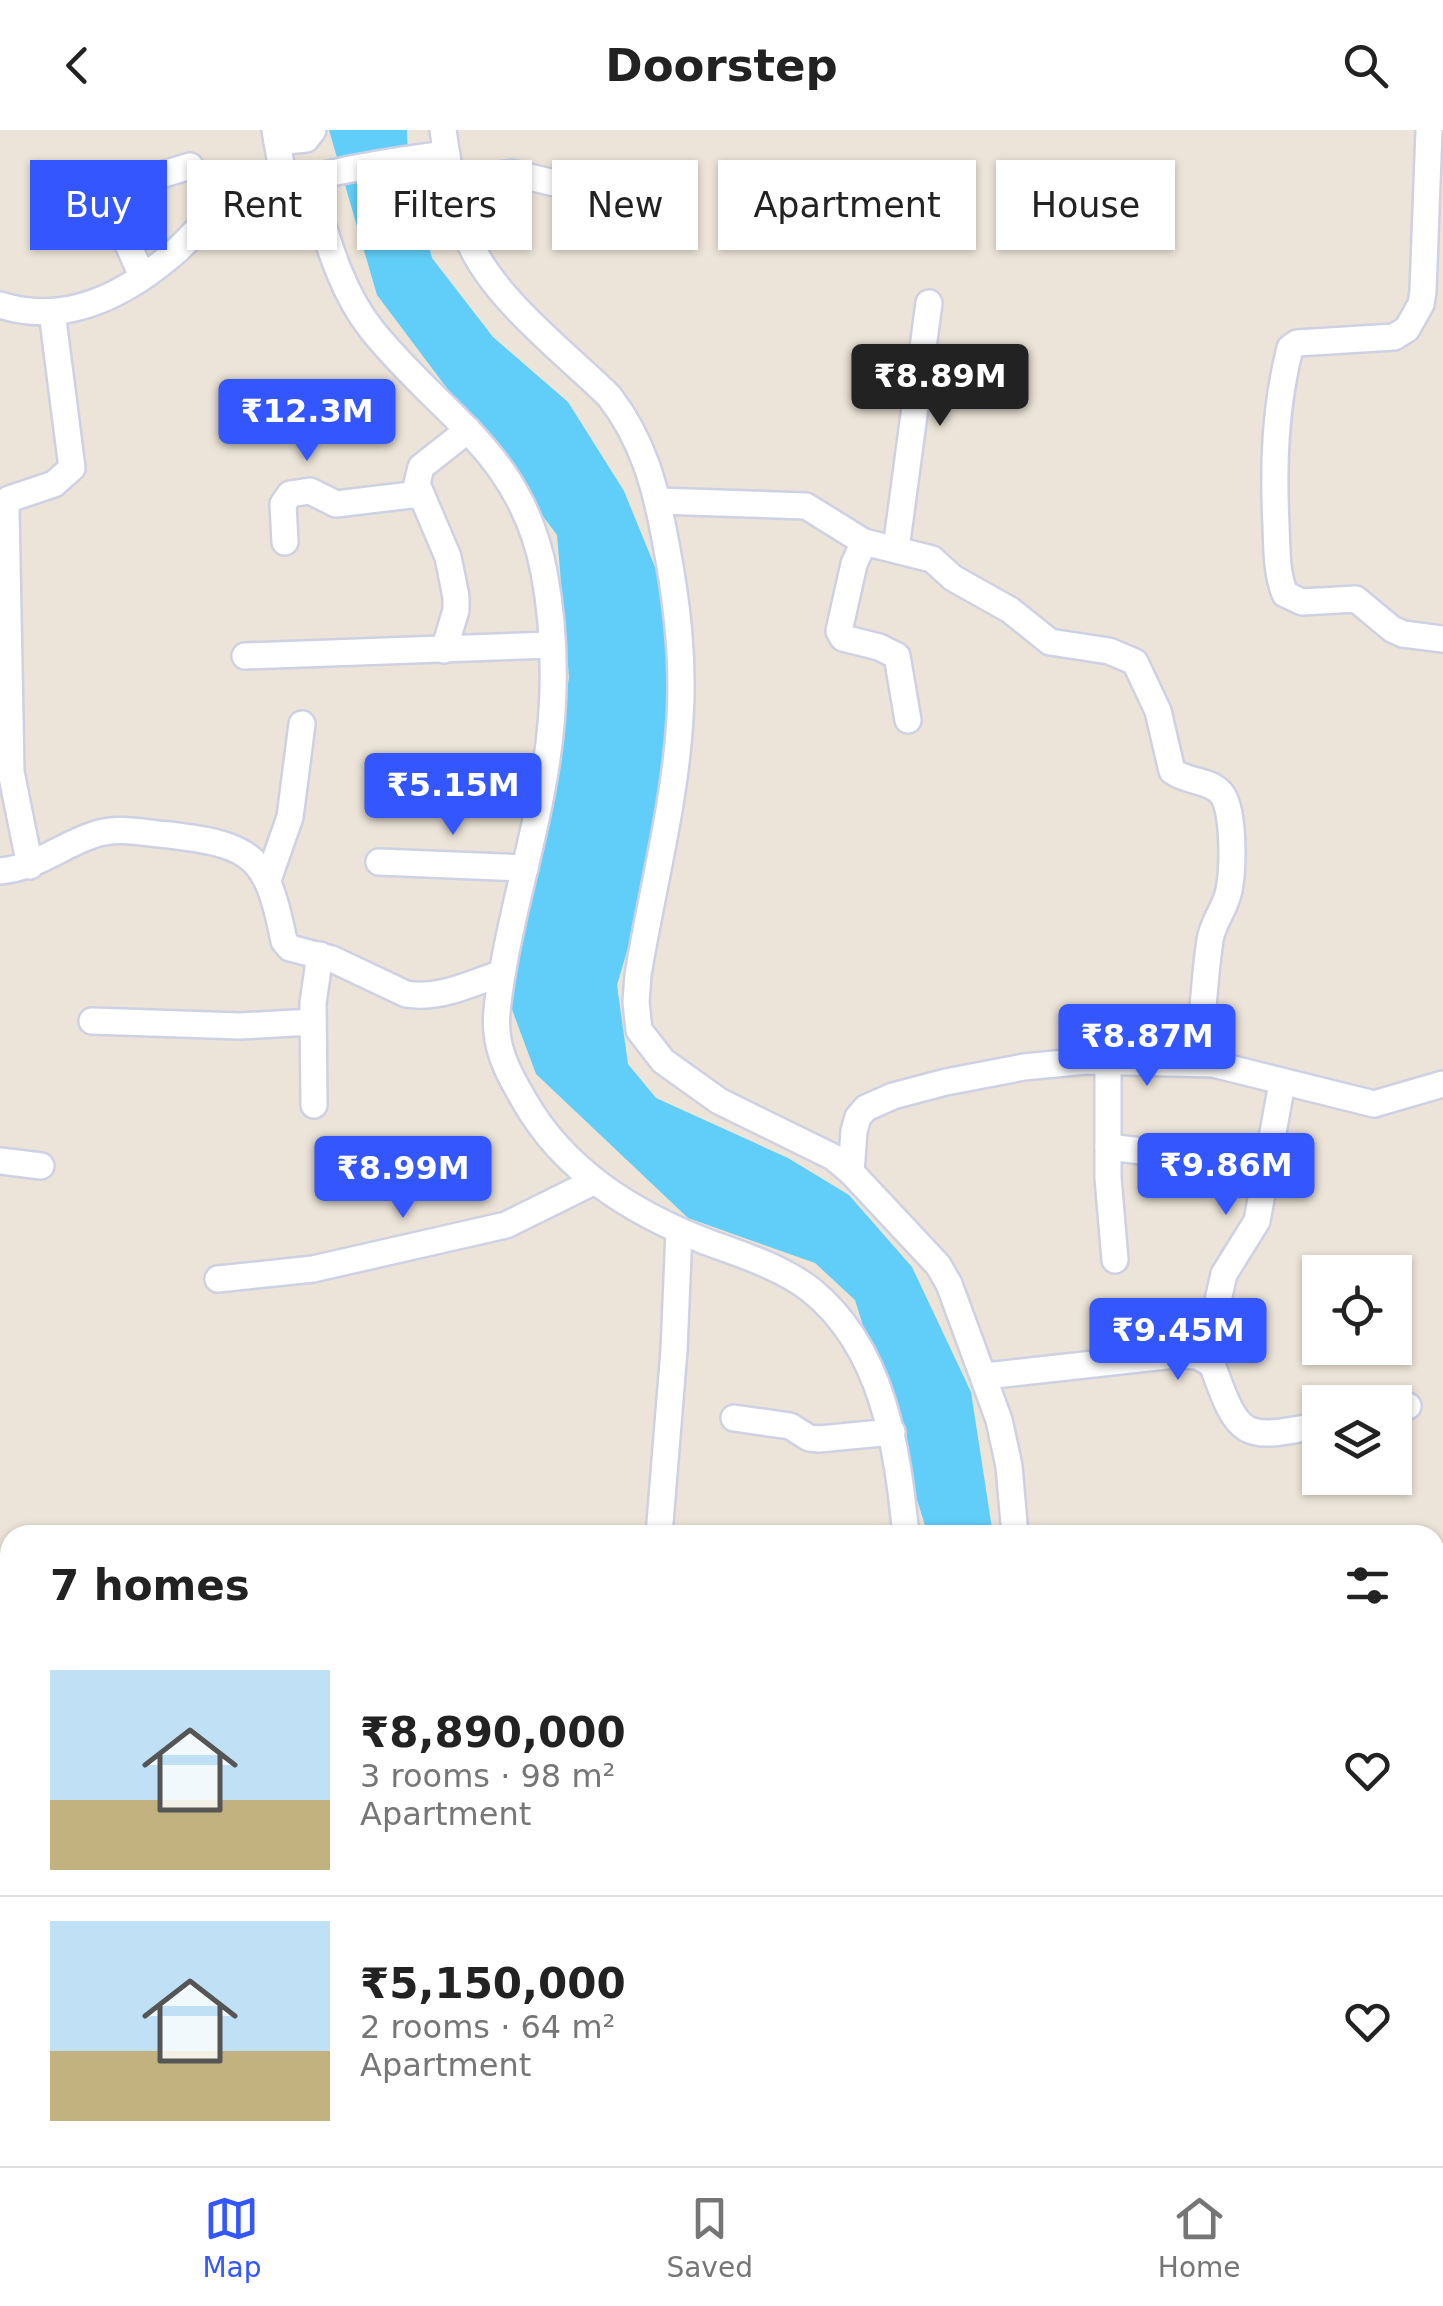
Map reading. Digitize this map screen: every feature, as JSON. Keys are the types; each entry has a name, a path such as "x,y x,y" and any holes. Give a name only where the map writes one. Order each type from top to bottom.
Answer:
{"street":[{"path":"276,136 306,139 313,130"},
{"path":"1429,130 1421,304 1407,329 1394,338 1297,343 1290,348 1274,443 1274,469 1278,569 1285,594 1302,602 1356,599 1392,630 1443,639"},
{"path":"276,136 292,160"},
{"path":"337,173 440,147"},
{"path":"142,276 111,206 112,190 187,167"},
{"path":"0,305 31,313 85,308 142,276 187,241"},
{"path":"331,250 356,306 373,331 500,466 527,512 544,571 554,692 544,778 502,972 496,1030 509,1073 548,1134 594,1182 642,1214 787,1274 829,1308 860,1350 884,1404 892,1432 905,1525"},
{"path":"474,250 500,291 621,412 640,446 658,500 679,612 680,715 677,754 638,975 639,1030 663,1061 719,1101 816,1147 851,1172 938,1266 986,1376 1009,1466 1014,1525"},
{"path":"896,549 929,302"},
{"path":"30,866 11,772 6,508 9,499 54,484 72,468 52,312"},
{"path":"444,650 456,597 448,557 420,494 417,476 421,467 468,430"},
{"path":"285,542 284,504 290,494 310,491 336,504 420,494"},
{"path":"658,500 806,506 864,542 932,559 953,578 1010,610 1050,642 1109,651 1136,662 1158,710 1172,771 1209,785 1226,800 1231,834 1230,888 1212,929 1199,1062"},
{"path":"864,542 854,564 839,632 843,638 890,650 897,656 908,720"},
{"path":"245,656 552,645"},
{"path":"268,880 290,816 302,724"},
{"path":"0,870 30,866 94,834 126,830 232,846 258,865 268,880 284,941 290,948 320,954 418,996 440,994 502,972"},
{"path":"378,862 525,868"},
{"path":"314,1105 313,1022 320,954"},
{"path":"92,1021 240,1026 313,1022"},
{"path":"851,1172 858,1117 866,1108 893,1096 1024,1067 1108,1061 1199,1062 1374,1104 1443,1084"},
{"path":"1108,1061 1108,1147 1115,1260"},
{"path":"1205,1358 1224,1274 1257,1220 1282,1083"},
{"path":"1108,1147 1209,1159 1268,1148"},
{"path":"0,1161 41,1166"},
{"path":"218,1279 313,1269 506,1225 594,1182"},
{"path":"659,1525 674,1350 679,1231"},
{"path":"986,1376 1175,1355 1205,1358 1212,1364 1232,1414 1248,1431 1268,1436 1302,1429"},
{"path":"734,1418 790,1426 809,1438 819,1439 892,1432"}],"water":[{"path":"329,130 407,130 408,160 357,160 357,226"},
{"path":"364,250 430,250 493,337 568,402 624,491 664,589 677,728 638,914 617,985 628,1064 656,1098 788,1158 849,1195 912,1267 971,1392 991,1525 925,1525 855,1300 815,1263 688,1218 536,1074 507,996 569,678 557,535 377,295"}]}
